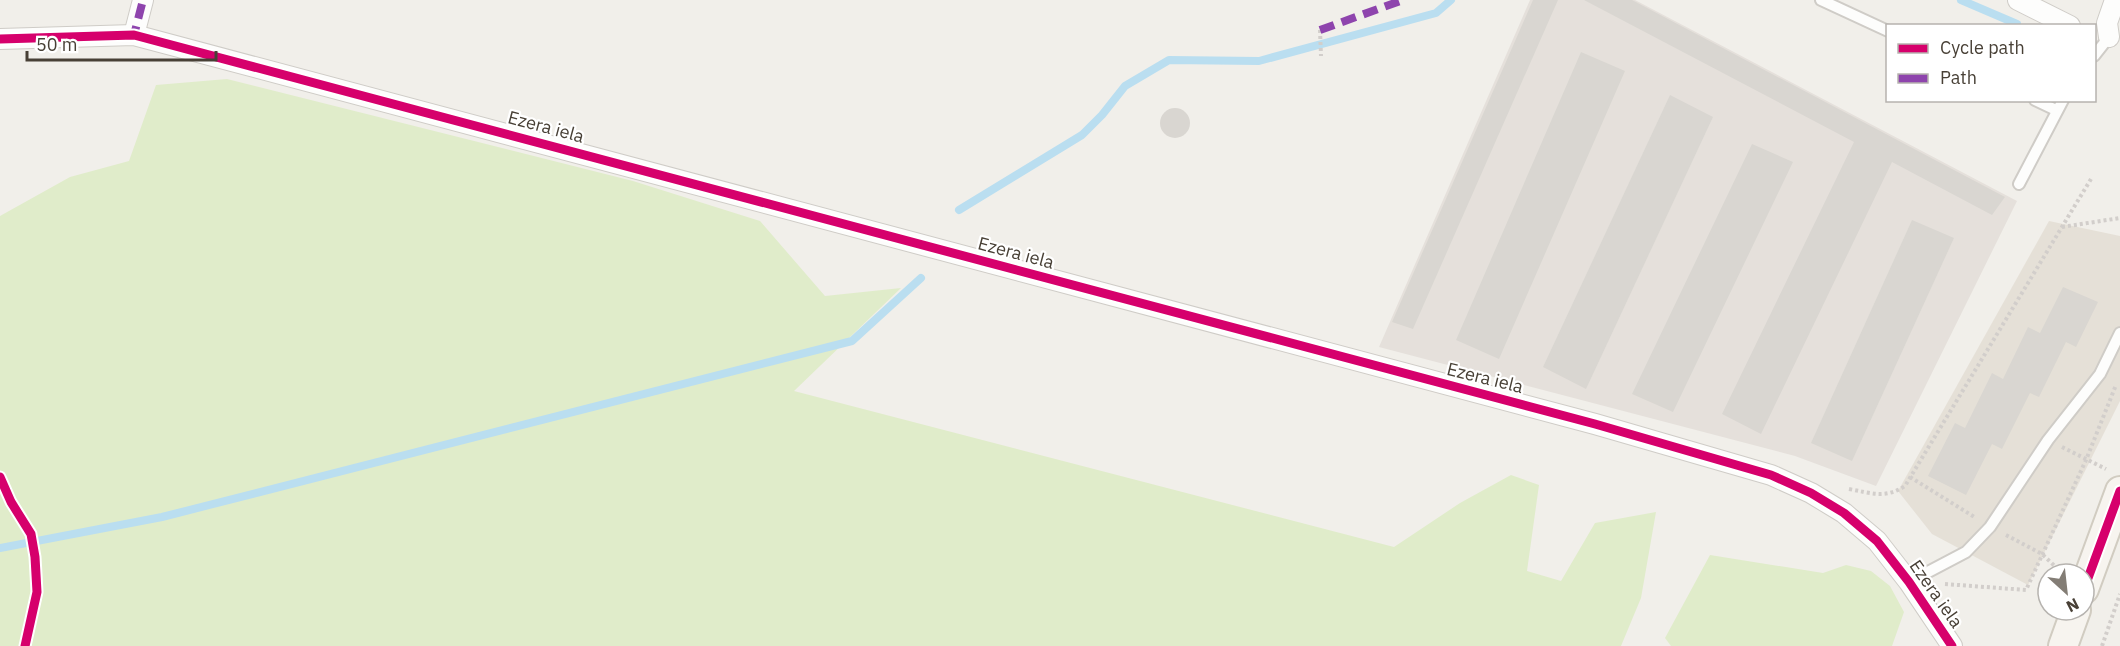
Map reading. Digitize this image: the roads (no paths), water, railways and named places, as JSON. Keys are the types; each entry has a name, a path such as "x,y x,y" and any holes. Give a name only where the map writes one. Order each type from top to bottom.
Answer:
{"main road":[{"path":"2092,562 2116,481"},
{"path":"2063,646 2072,622"}],"street":[{"path":"134,35 144,0"},
{"path":"2018,0 2066,24"},
{"path":"2108,40 2107,23 2115,0"},
{"name":"Ezera iela","path":"0,39 134,35 1584,421 1771,475 1811,493 1844,513 1877,541 1909,582 1952,646"}],"lane":[{"path":"1821,0 1886,31"},
{"path":"2096,54 2108,40"},
{"path":"2039,102 2056,110"},
{"path":"2019,184 2062,102"},
{"path":"1909,582 1966,552 1990,527 2048,440 2100,374 2120,333"}],"waterway":[{"path":"959,210 1082,135 1102,115 1125,86 1169,60 1259,61 1436,13 1451,0"},
{"path":"1961,0 2017,24"},
{"path":"0,548 162,517 852,341 921,278"}]}
